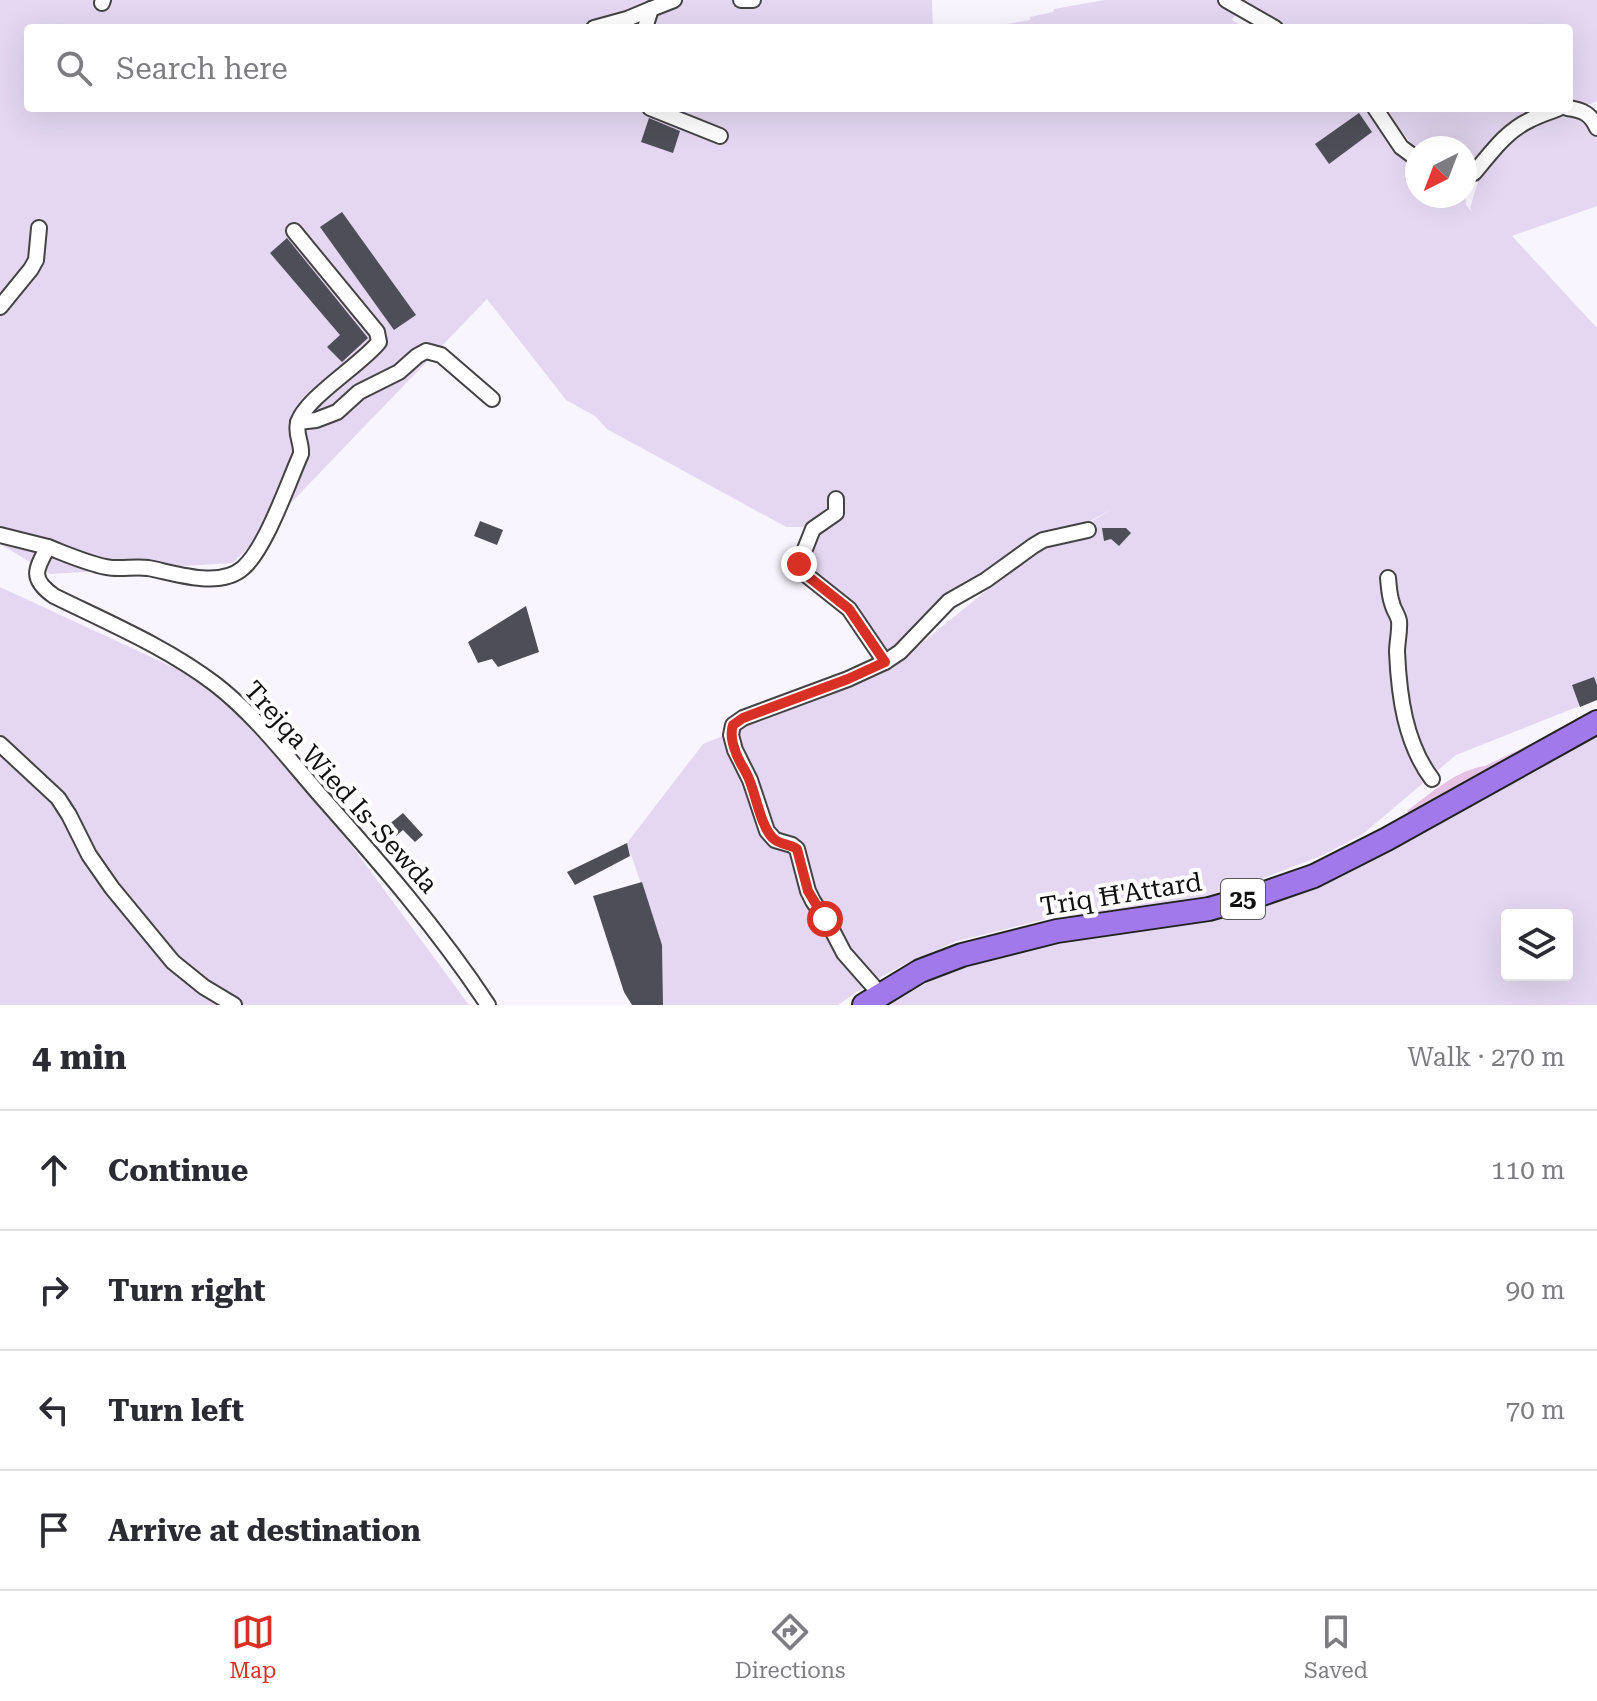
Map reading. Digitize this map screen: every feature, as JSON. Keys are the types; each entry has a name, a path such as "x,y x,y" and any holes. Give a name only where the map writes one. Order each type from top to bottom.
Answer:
{"main road":[{"name":"Triq Ħ'Attard","path":"872,1000 920,971 962,955 1057,931 1209,909 1314,876 1597,722"}],"street":[{"path":"609,24 674,0"},
{"path":"741,0 753,0"},
{"path":"1226,0 1267,24"},
{"path":"646,24 651,9"},
{"path":"1573,109 1592,117 1597,128"},
{"path":"660,112 720,136"},
{"path":"1378,112 1405,150"},
{"path":"1477,169 1516,128 1549,112"},
{"path":"0,307 36,260 39,228"},
{"path":"0,535 103,566 118,569 146,567 187,577 227,576 240,571 252,559 301,454 298,422 301,415 376,346 379,337 294,231"},
{"path":"298,422 316,420 337,412 359,392 399,372 426,351 441,355 492,399"},
{"path":"836,499 836,513 813,529 799,564 805,574 849,609 885,662"},
{"path":"872,1000 808,891 797,849 775,840 767,831 750,780 735,750 731,730 743,718 885,662 900,652 949,601 986,580 1038,543 1088,530"},
{"name":"Trejqa Wied Is-Sewda","path":"48,547 36,568 37,579 44,589 150,643 218,686 252,717 429,921 488,1005"},
{"path":"1388,578 1389,595 1399,619 1397,649 1404,715 1414,748 1432,779"},
{"path":"0,744 58,798 104,877 173,962 204,987 234,1005"}],"shaded area":[{"path":"0,0 932,0 933,24 24,24 24,112 1370,112 1397,151 1405,157 1405,208 1469,208 1472,212 1470,208 1477,208 1477,185 1481,172 1519,130 1555,117 1584,118 1597,139 1597,206 1512,236 1597,328 1597,699 1456,755 1363,834 1321,856 1209,899 1112,913 1054,917 957,941 905,964 838,1005 663,1005 662,945 627,843 703,744 891,668 1024,560 1113,509 961,588 888,655 850,601 804,564 820,527 786,527 607,429 595,416 566,400 487,299 233,563 50,574 0,544"},
{"path":"1105,0 1220,0 1237,13 1232,20 1238,24 1006,24 1030,20 1030,17 1053,12 1054,9"},
{"path":"1236,0 1597,0 1597,101 1573,104 1573,24 1280,24"},
{"path":"1386,112 1529,112 1477,156 1477,136 1405,136"},
{"path":"0,587 203,681 252,717 469,1005 241,1005 178,973 220,1005 0,1005"},
{"path":"1597,731 1597,1005 888,1005 992,952 1259,908 1303,892 1432,825"},
{"path":"1552,734 1554,736 1410,815 1407,811 1454,777"}],"building":[{"path":"1359,113 1372,132 1329,164 1315,144"},
{"path":"649,118 680,131 673,153 641,142"},
{"path":"342,212 416,315 394,330 320,227"},
{"path":"287,238 368,338 342,362 327,347 340,335 270,253"},
{"path":"480,521 503,530 497,545 474,536"},
{"path":"1102,528 1126,528 1131,533 1119,546 1111,539 1104,541"},
{"path":"526,606 539,652 498,667 492,659 478,663 468,642"},
{"path":"1594,677 1597,700 1580,707 1572,685"},
{"path":"403,813 423,835 415,842 403,830 396,836 387,826"},
{"path":"627,843 630,856 575,885 567,872"},
{"path":"642,882 662,945 663,1005 632,1005 624,992 593,896"}],"route":[{"path":"799,564 805,574 849,609 885,662 743,718 733,725 731,735 767,831 780,843 797,849 808,891 825,919"}]}
